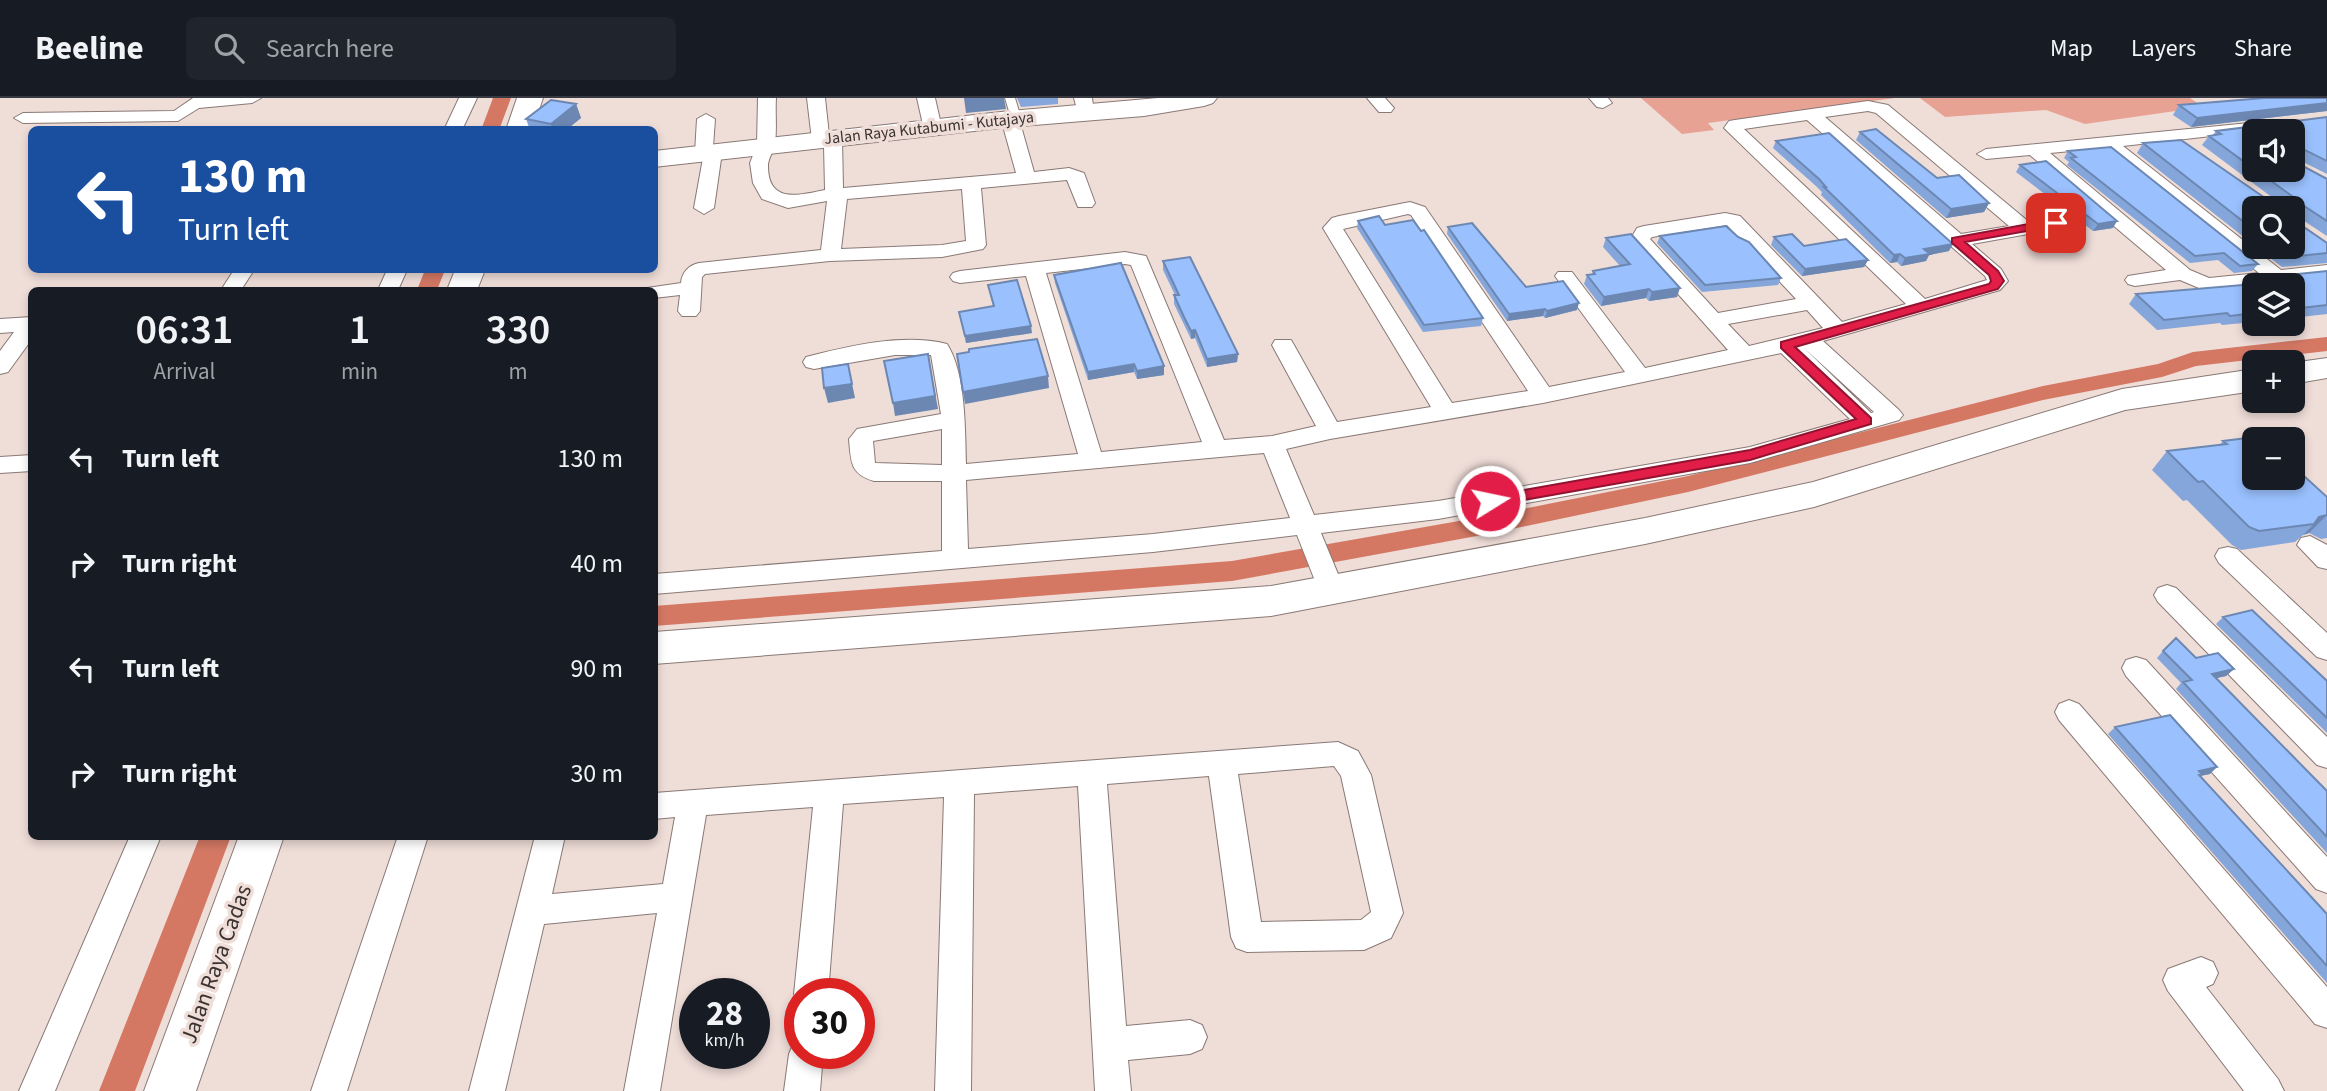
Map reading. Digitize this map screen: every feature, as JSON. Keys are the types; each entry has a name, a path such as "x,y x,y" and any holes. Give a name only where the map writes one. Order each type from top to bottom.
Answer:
{"street":[{"path":"23,118 178,116 194,103 252,98"},
{"path":"455,126 468,98"},
{"path":"520,126 530,98"},
{"path":"767,98 766,145 758,163 762,183 769,195 788,202 838,194 1069,174 1077,177 1085,203"},
{"path":"816,98 827,139 833,188 838,194 830,255"},
{"path":"926,98 933,129"},
{"name":"Jalan Raya Kutabumi - Kutajaya","path":"658,158 933,129 1012,112 1204,98"},
{"path":"1921,307 1733,128 1735,125 1868,106 1882,108 2025,229"},
{"path":"1012,112 1027,178"},
{"path":"953,419 871,432 861,439 863,467 874,473 956,473 1272,444 1330,431 1544,396 1744,354 1921,307 1993,286 1998,281 1994,273 1809,113"},
{"path":"704,208 708,152 706,119"},
{"path":"1986,154 2242,131"},
{"path":"2175,136 2197,152"},
{"path":"2107,142 2272,273"},
{"path":"2036,151 2183,274 2206,285 2242,280"},
{"path":"688,311 692,276 699,269 830,255 942,251 976,245 971,183"},
{"path":"1446,412 1333,228 1339,222 1410,208 1418,211 1544,396"},
{"path":"1744,354 1640,240 1644,232 1733,220 1837,330"},
{"path":"1956,240 2056,223"},
{"path":"960,277 1125,258 1139,260 1217,451"},
{"path":"1034,268 1092,461"},
{"path":"2305,273 2327,271"},
{"path":"2135,280 2183,274"},
{"path":"1565,276 1640,377"},
{"path":"658,292 691,288"},
{"path":"1713,320 1812,303"},
{"path":"0,326 28,324"},
{"path":"0,367 28,328"},
{"path":"1030,343 1055,340"},
{"path":"658,584 1153,543 1438,510 1750,455 1878,418 1797,342"},
{"path":"1283,345 1330,431"},
{"path":"814,362 928,346 939,349 943,356 953,419 956,473 955,558"},
{"path":"943,356 968,352"},
{"path":"2305,372 2327,368"},
{"path":"658,653 1271,601 1329,584 1645,531 1814,494 2122,400 2242,382"},
{"path":"1272,444 1329,584"},
{"path":"0,465 28,463"},
{"path":"2228,556 2327,649"},
{"path":"2167,595 2327,756"},
{"path":"2136,668 2327,879"},
{"path":"2069,712 2327,1012"},
{"path":"658,806 1338,754 1348,760 1356,775 1387,913 1380,927 1364,935 1247,937 1222,763"},
{"path":"1092,774 1113,1091"},
{"path":"953,1091 960,784"},
{"path":"812,978 829,793"},
{"path":"642,1091 693,802"},
{"path":"37,1091 144,840"},
{"name":"Jalan Raya Cadas","path":"170,1091 261,840"},
{"path":"329,1091 412,840"},
{"path":"487,1091 549,840"},
{"path":"532,910 676,897"},
{"path":"2201,974 2180,980 2266,1091"},
{"path":"1110,1045 1190,1037"},
{"path":"803,1091 805,1069"}],"shaded area":[{"path":"1641,98 1895,98 1708,123 1714,130 1682,134"},
{"path":"1920,98 2190,98 2203,107 2085,124 2046,110 1945,117"}],"building":[{"path":"2264,98 2327,98 2327,103 2197,118 2179,105"},
{"path":"551,100 576,104 551,124 526,119"},
{"path":"2327,117 2327,161 2305,150 2305,120"},
{"path":"2242,128 2242,160 2209,136 2221,134 2216,131"},
{"path":"1876,129 1937,178 1959,175 1989,203 1951,209 1860,132"},
{"path":"1829,133 1953,244 1924,249 1930,254 1905,258 1900,254 1894,255 1819,179 1776,141"},
{"path":"2181,140 2262,196 2242,196 2242,221 2143,143"},
{"path":"2111,147 2242,251 2242,259 2252,259 2258,264 2240,266 2224,253 2195,256 2071,158 2076,157 2068,151"},
{"path":"2046,161 2117,221 2098,224 2020,165"},
{"path":"2305,167 2327,179 2327,221 2305,207 2305,196 2292,196 2273,182 2305,182"},
{"path":"1379,216 1385,225 1413,220 1421,231 1424,230 1483,318 1424,325 1358,221"},
{"path":"1472,223 1526,287 1563,281 1579,303 1547,311 1545,309 1509,314 1448,227"},
{"path":"1726,226 1738,237 1749,242 1781,278 1705,285 1660,236"},
{"path":"2305,228 2327,243 2327,253 2305,255"},
{"path":"1631,234 1680,288 1652,292 1649,289 1604,297 1587,275 1595,274 1593,271 1630,264 1606,238"},
{"path":"1792,234 1804,246 1846,239 1868,260 1805,269 1774,237"},
{"path":"1190,257 1238,354 1207,359 1195,330 1191,331 1184,317 1174,295 1179,295 1163,261"},
{"path":"1121,263 1164,366 1137,371 1134,364 1088,372 1054,275"},
{"path":"2327,271 2327,305 2305,308 2305,273"},
{"path":"1017,280 1031,326 965,336 959,312 994,306 988,285"},
{"path":"2242,285 2242,314 2230,316 2227,313 2164,320 2136,294"},
{"path":"1037,339 1048,376 963,392 957,354 969,352 969,349"},
{"path":"928,354 935,396 893,403 884,361"},
{"path":"848,364 852,384 824,388 822,368"},
{"path":"2242,439 2242,490 2305,490 2305,477 2327,497 2327,515 2319,517 2314,524 2259,531 2249,527 2203,481 2198,482 2167,451 2227,444 2223,441"},
{"path":"2252,610 2327,681 2327,718 2223,617"},
{"path":"2176,638 2196,658 2218,653 2234,669 2212,674 2327,791 2327,837 2183,682 2192,680 2163,651"},
{"path":"2170,715 2217,767 2199,771 2202,774 2199,775 2327,914 2327,966 2115,727"}],"waterway":[{"path":"492,126 502,98"},
{"path":"428,287 434,273"},
{"path":"658,616 1232,571 1493,524 1688,484 2043,393 2162,370 2193,359 2327,344"},
{"path":"117,1091 214,840"}],"route":[{"path":"1490,501 1750,455 1866,421 1786,345 1993,286 1998,281 1994,273 1956,240 2056,223"}]}
